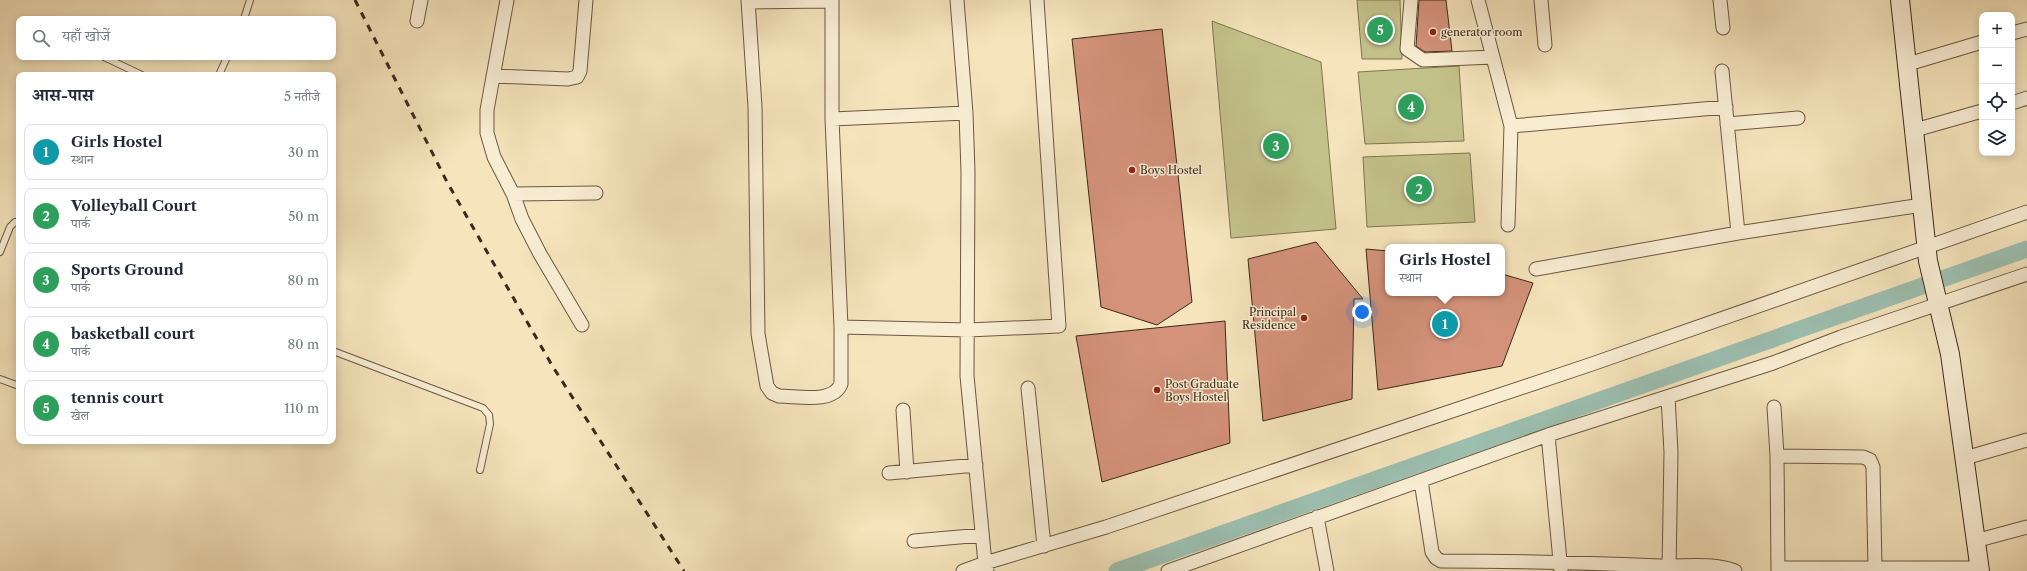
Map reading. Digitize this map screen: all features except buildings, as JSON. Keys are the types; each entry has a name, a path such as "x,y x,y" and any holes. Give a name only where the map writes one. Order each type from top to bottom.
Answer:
{"street":[{"path":"416,20 421,0"},
{"path":"507,0 487,110 487,133 494,156 513,194 522,219 540,254 582,325"},
{"path":"493,76 568,79 577,77 580,71 586,0"},
{"path":"832,0 832,119 841,327 841,384 839,389 826,397 779,396 772,393 767,386 764,376 758,334 755,107 748,1 832,0"},
{"path":"957,0 966,113 968,172 967,376 986,567"},
{"path":"841,327 968,330 1059,326 1037,0"},
{"path":"1411,0 1407,49 1423,60 1493,57"},
{"path":"1478,0 1511,126 1508,225"},
{"path":"1541,0 1545,45"},
{"path":"1720,0 1723,28"},
{"path":"1774,407 1777,456 1778,570 1979,569 1950,354 1927,254 1900,0"},
{"path":"2015,32 2027,29"},
{"path":"1908,64 1979,43"},
{"path":"1722,71 1738,233"},
{"path":"2015,102 2027,98"},
{"path":"1511,126 1726,107"},
{"path":"1915,130 1979,112"},
{"path":"832,119 966,113"},
{"path":"1727,124 1798,118"},
{"path":"513,194 596,193"},
{"path":"1536,269 1738,233 1922,204"},
{"path":"963,571 986,567 1044,546 1106,527 1592,364 1927,254 2027,212"},
{"path":"1168,571 1548,435 1773,363 1938,299 2027,274"},
{"path":"1028,388 1044,546"},
{"path":"1668,397 1671,452 1670,569"},
{"path":"903,410 907,472"},
{"path":"1548,435 1560,566"},
{"path":"1965,458 2027,440"},
{"path":"1777,456 1863,457 1870,460 1873,467 1881,569"},
{"path":"889,473 976,465"},
{"path":"1421,481 1432,552 1436,558 1442,560 1498,566 1670,569 1700,565 1728,568 1735,571"},
{"path":"1317,517 1327,571"},
{"path":"1975,541 2027,527"},
{"path":"914,541 982,535"}],"lane":[{"path":"245,16 250,0"},
{"path":"110,60 136,72"},
{"path":"220,72 226,60"},
{"path":"0,252 10,227 16,222"},
{"path":"336,352 482,408 489,415 490,424 480,470"},
{"path":"0,379 16,385"}],"shaded area":[{"path":"1357,0 1400,0 1402,59 1362,59"},
{"path":"1212,21 1321,62 1336,229 1231,238"},
{"path":"1459,66 1464,141 1365,144 1358,72"},
{"path":"1470,153 1475,222 1367,227 1363,157"}],"waterway":[{"path":"1117,571 2027,249"}],"railway":[{"path":"355,0 447,182 553,367 684,571"}],"place":[{"name":"tennis court","path":"1380,30"},
{"name":"generator room","path":"1433,32"},
{"name":"basketball court","path":"1411,107"},
{"name":"Sports Ground","path":"1276,146"},
{"name":"Boys Hostel","path":"1132,170"},
{"name":"Volleyball Court","path":"1419,189"},
{"name":"Principal Residence","path":"1304,318"},
{"name":"Girls Hostel","path":"1445,324"},
{"name":"Post Graduate Boys Hostel","path":"1157,390"}]}
